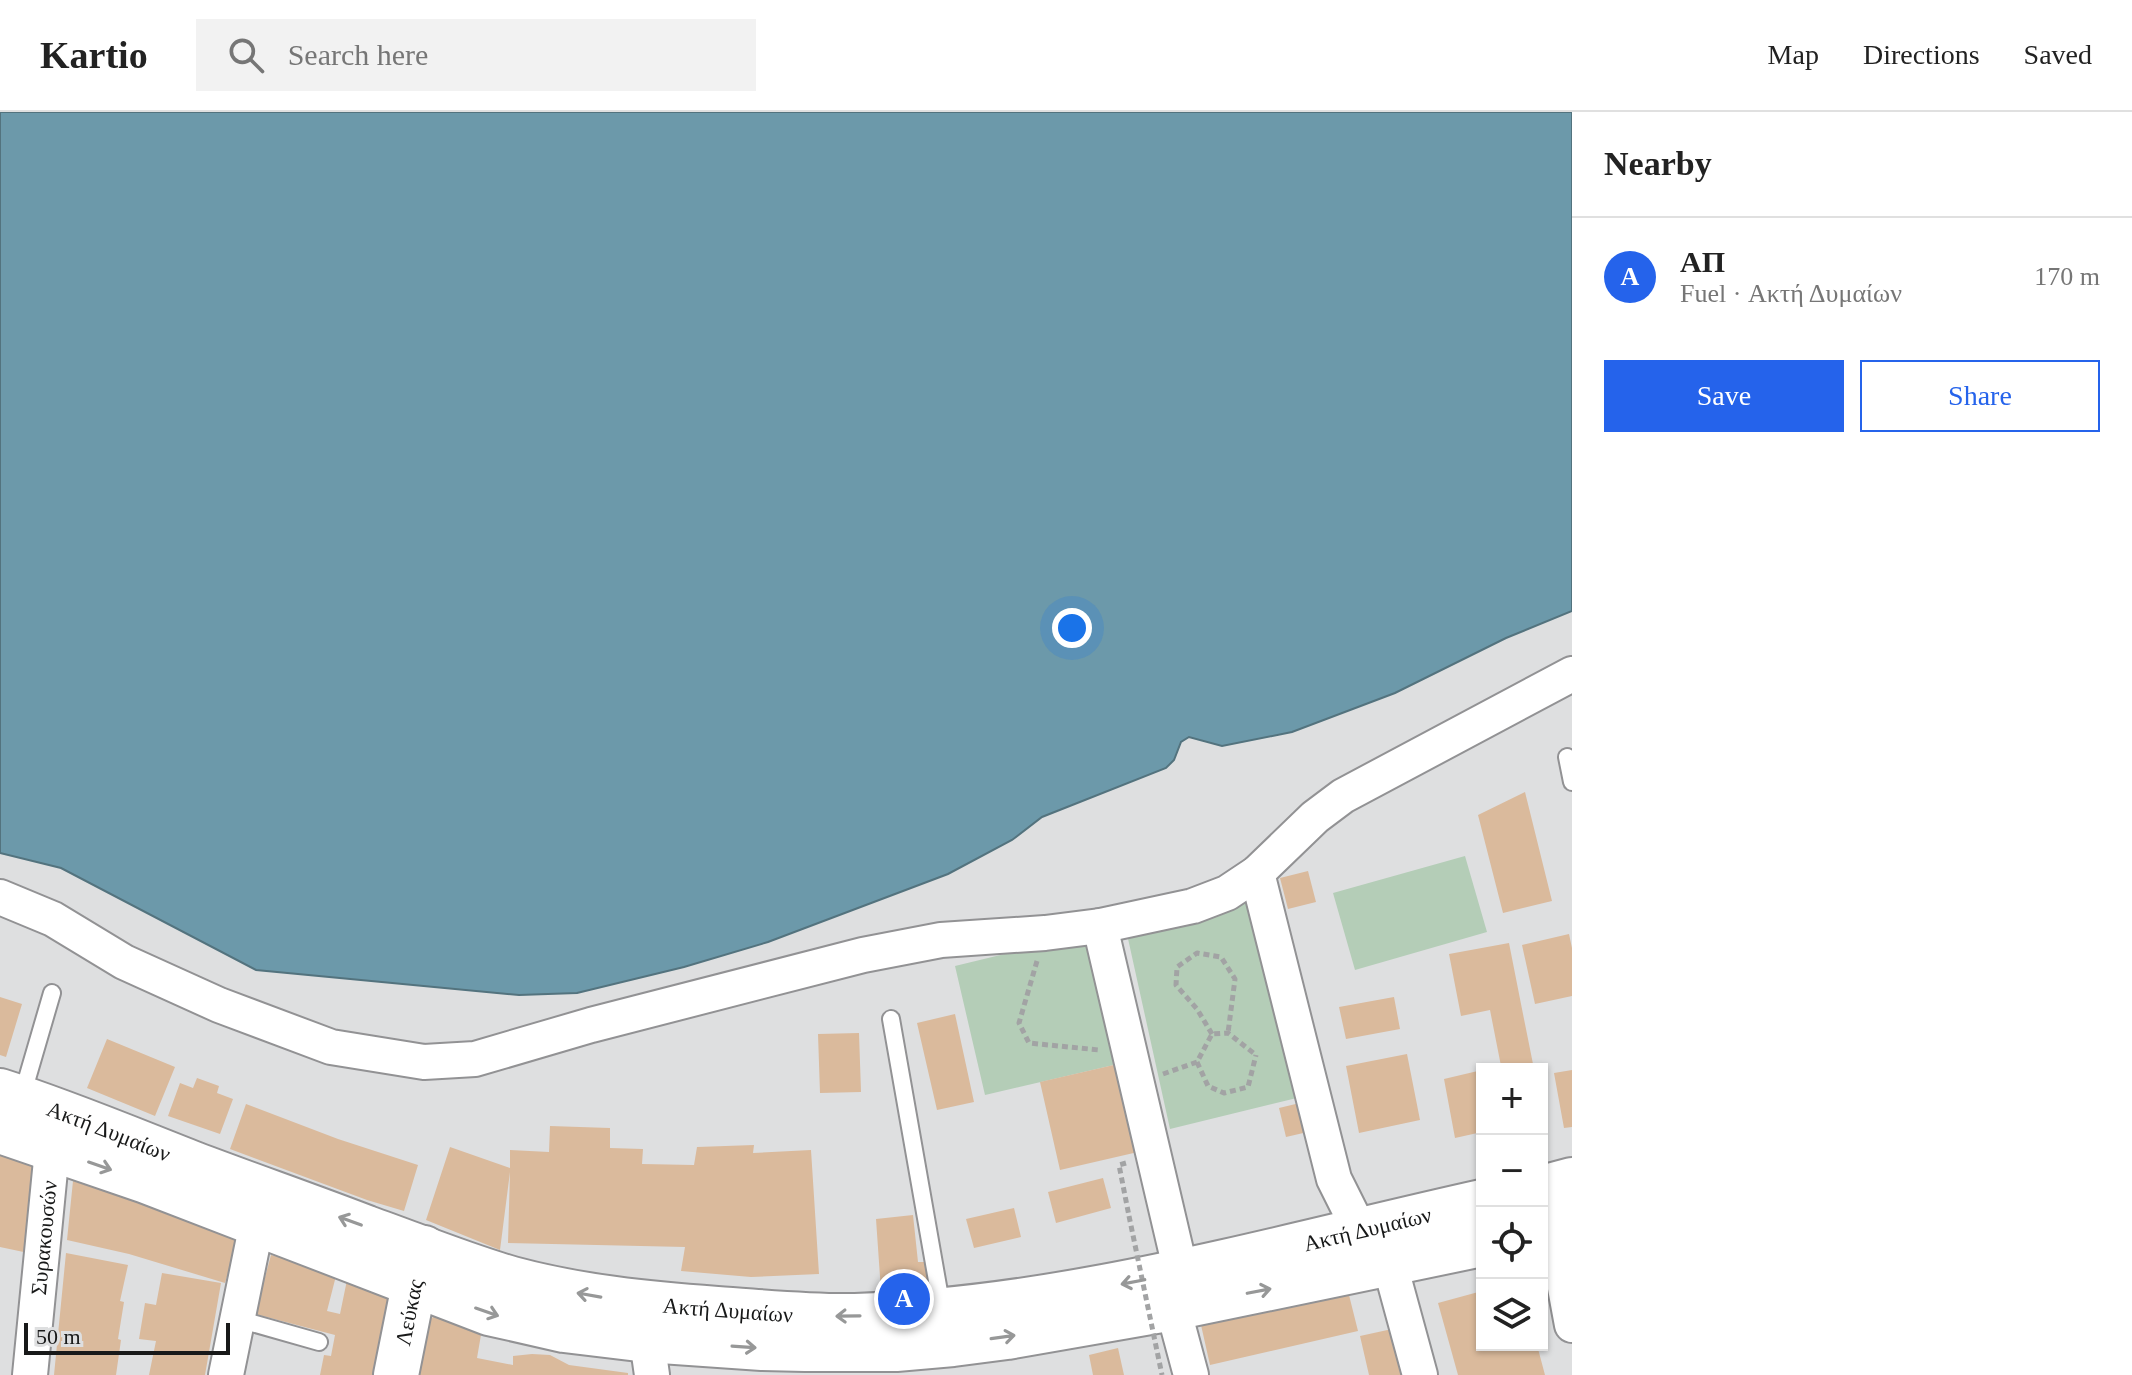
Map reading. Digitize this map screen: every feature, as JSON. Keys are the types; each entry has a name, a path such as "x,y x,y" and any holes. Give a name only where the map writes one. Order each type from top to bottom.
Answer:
{"main road":[{"name":"Ακτή Δυμαίων","path":"7,1106 419,1266 489,1313 564,1330 649,1358 762,1348 838,1362 896,1349 980,1341 1177,1290 1359,1229 1476,1203"},
{"name":"Ακτή Δυμαίων","path":"7,1106 52,1150 257,1223 419,1266 511,1278 608,1298 690,1307 815,1316 943,1310 1049,1296 1177,1290 1390,1265 1476,1245"},
{"name":"Λεύκας","path":"396,1375 419,1266"}],"street":[{"path":"0,897 53,919 124,962 219,1005 331,1047 424,1062 475,1059 591,1025 863,955 941,940 1100,926 1193,906 1227,893 1257,873 1315,817 1343,796 1572,674"},
{"path":"1257,873 1334,1179 1359,1229"},
{"path":"1100,926 1131,1054 1191,1375"},
{"name":"Συρακουσών","path":"30,1375 52,1150"},
{"path":"1555,1206 1572,1325"},
{"path":"226,1375 257,1223"},
{"path":"1390,1265 1420,1375"}],"lane":[{"path":"1567,757 1572,782"},
{"path":"7,1106 52,993"},
{"path":"891,1019 943,1310"},
{"path":"238,1319 319,1342"}],"path":[{"path":"1045,933 1019,1023 1029,1043 1131,1054"},
{"path":"1212,1034 1197,1009 1176,985 1177,967 1197,953 1221,957 1235,979 1228,1033"},
{"path":"1197,1062 1208,1086 1224,1093 1248,1087 1256,1055 1228,1033 1212,1034"},
{"path":"1159,1076 1197,1062 1212,1034"},
{"path":"1129,1216 1162,1375"}],"green space":[{"path":"1465,856 1487,932 1355,970 1333,893"},
{"path":"1253,901 1305,1096 1170,1129 1125,925"},
{"path":"1087,934 1118,1064 985,1095 955,966"}],"water":[{"path":"0,112 1572,112 1572,611 1506,638 1395,693 1292,732 1222,746 1189,737 1181,742 1174,760 1166,768 1042,817 1012,840 948,874 768,942 684,967 577,993 519,995 256,970 61,868 0,853"}],"building":[{"path":"1525,792 1552,901 1503,913 1478,815"},
{"path":"1308,871 1316,902 1288,909 1280,878"},
{"path":"1569,934 1572,996 1535,1004 1522,945"},
{"path":"1509,943 1533,1063 1500,1063 1490,1010 1461,1016 1449,954"},
{"path":"0,997 22,1004 6,1057 0,1055"},
{"path":"1394,997 1400,1029 1346,1039 1339,1007"},
{"path":"955,1014 974,1102 937,1110 917,1023"},
{"path":"859,1033 861,1092 820,1093 818,1034"},
{"path":"107,1039 175,1067 155,1116 87,1088"},
{"path":"1407,1054 1420,1120 1359,1133 1346,1066"},
{"path":"1118,1064 1138,1152 1060,1170 1040,1082"},
{"path":"1572,1070 1572,1127 1564,1128 1554,1073"},
{"path":"1476,1071 1476,1133 1455,1138 1444,1079"},
{"path":"197,1078 219,1086 217,1093 233,1099 220,1134 168,1116 180,1083 193,1088"},
{"path":"1304,1102 1312,1131 1286,1137 1279,1108"},
{"path":"246,1104 418,1165 404,1211 230,1149"},
{"path":"550,1126 610,1128 610,1148 643,1149 642,1164 694,1165 697,1147 754,1145 753,1153 811,1150 819,1274 751,1277 681,1271 685,1247 508,1243 510,1172 500,1250 426,1220 450,1147 510,1168 510,1150 549,1152"},
{"path":"0,1151 44,1167 33,1254 0,1247"},
{"path":"1103,1178 1111,1208 1056,1223 1048,1192"},
{"path":"73,1181 240,1234 225,1283 129,1254 67,1240"},
{"path":"1014,1208 1021,1237 974,1248 966,1219"},
{"path":"913,1215 918,1262 926,1262 928,1287 881,1291 876,1219"},
{"path":"66,1253 128,1265 120,1301 124,1302 116,1375 54,1375"},
{"path":"271,1255 337,1272 327,1311 340,1314 347,1280 392,1299 375,1375 320,1375 324,1355 331,1356 335,1335 255,1314"},
{"path":"162,1273 221,1283 205,1375 149,1375 156,1341 139,1339 145,1303 156,1305"},
{"path":"1348,1291 1358,1331 1210,1365 1201,1325"},
{"path":"1476,1293 1476,1351 1539,1351 1545,1375 1458,1375 1438,1303"},
{"path":"438,1315 482,1329 477,1358 513,1365 513,1356 550,1355 569,1365 628,1375 416,1375 425,1321"},
{"path":"1392,1329 1403,1375 1369,1375 1360,1336"},
{"path":"1118,1348 1124,1375 1093,1375 1089,1355"}],"place":[{"name":"ΑΠ","path":"904,1299"}]}
